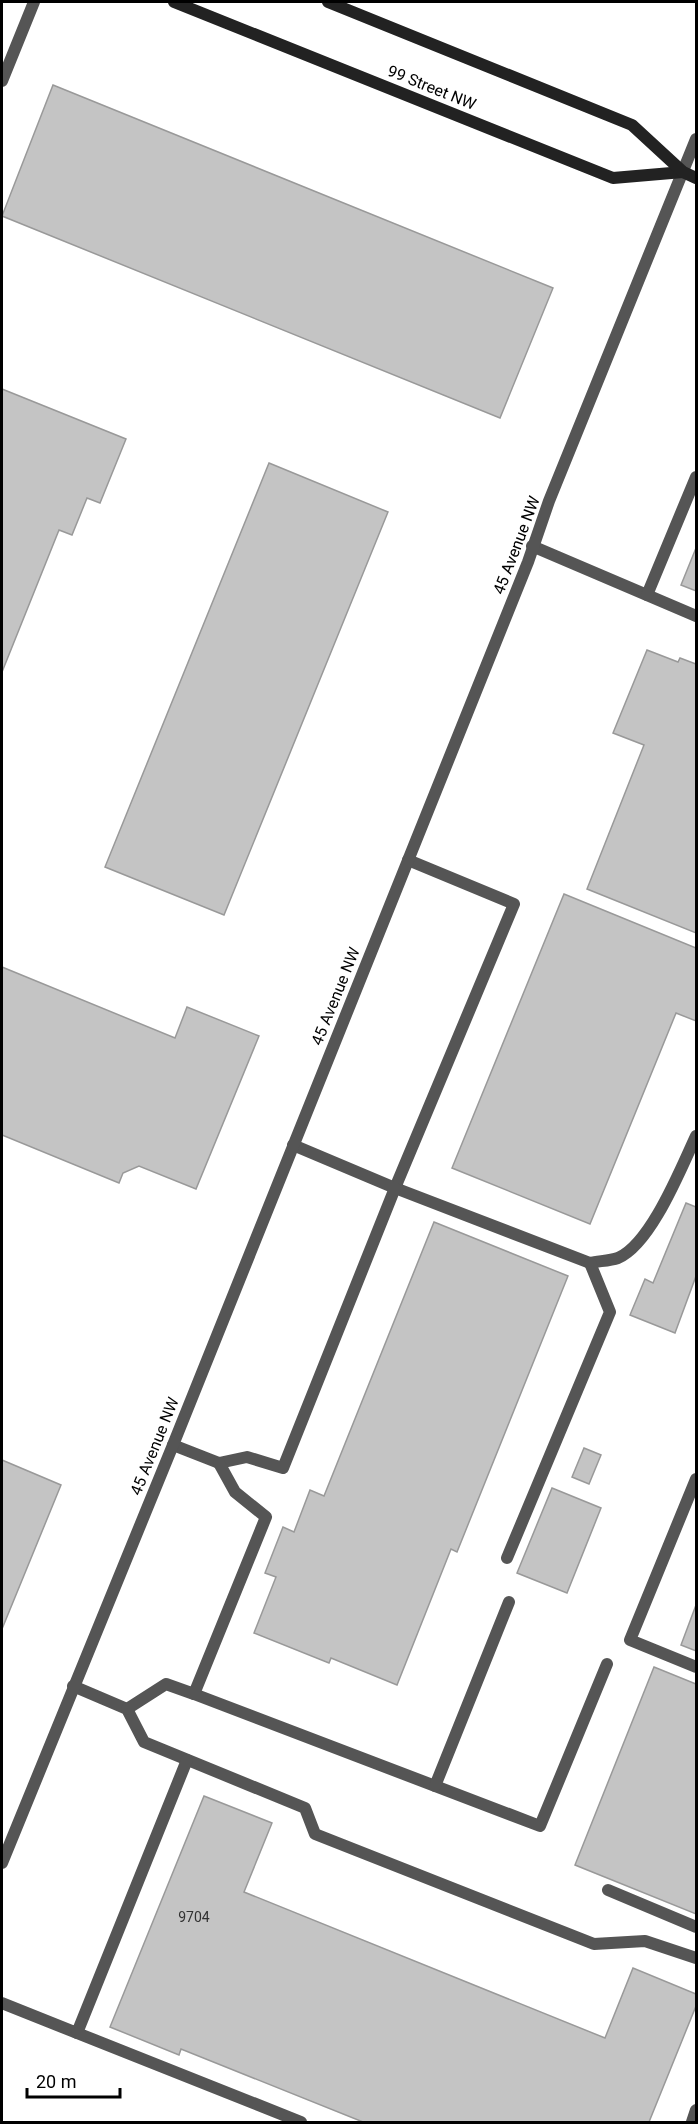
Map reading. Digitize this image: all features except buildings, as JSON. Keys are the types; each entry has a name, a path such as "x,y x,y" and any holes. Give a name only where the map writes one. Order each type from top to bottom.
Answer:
{"main road":[{"name":"99 Street NW","path":"174,2 613,178 683,172"},
{"name":"99 Street NW","path":"328,2 632,125 683,172 696,178"}],"street":[{"path":"2,81 34,2"},
{"name":"45 Avenue NW","path":"2,1863 173,1445 696,139"},
{"path":"647,595 696,477"},
{"path":"532,546 696,616"},
{"path":"173,1445 219,1463 247,1457 283,1468 395,1188 514,904 408,860"},
{"path":"293,1145 395,1188 590,1263 618,1257 639,1240 662,1208 696,1136"},
{"path":"507,1558 610,1312 590,1263"},
{"path":"194,1694 266,1517 235,1492 219,1463"},
{"path":"696,1479 630,1640 696,1667"},
{"path":"435,1786 509,1602"},
{"path":"127,1709 166,1684 540,1826 607,1664"},
{"path":"73,1686 127,1709 144,1742 305,1808 315,1834 594,1944 645,1941 696,1958"},
{"path":"77,2033 187,1760"},
{"path":"608,1890 696,1926"},
{"path":"2,2003 301,2122"},
{"path":"692,2122 696,2110"}]}
